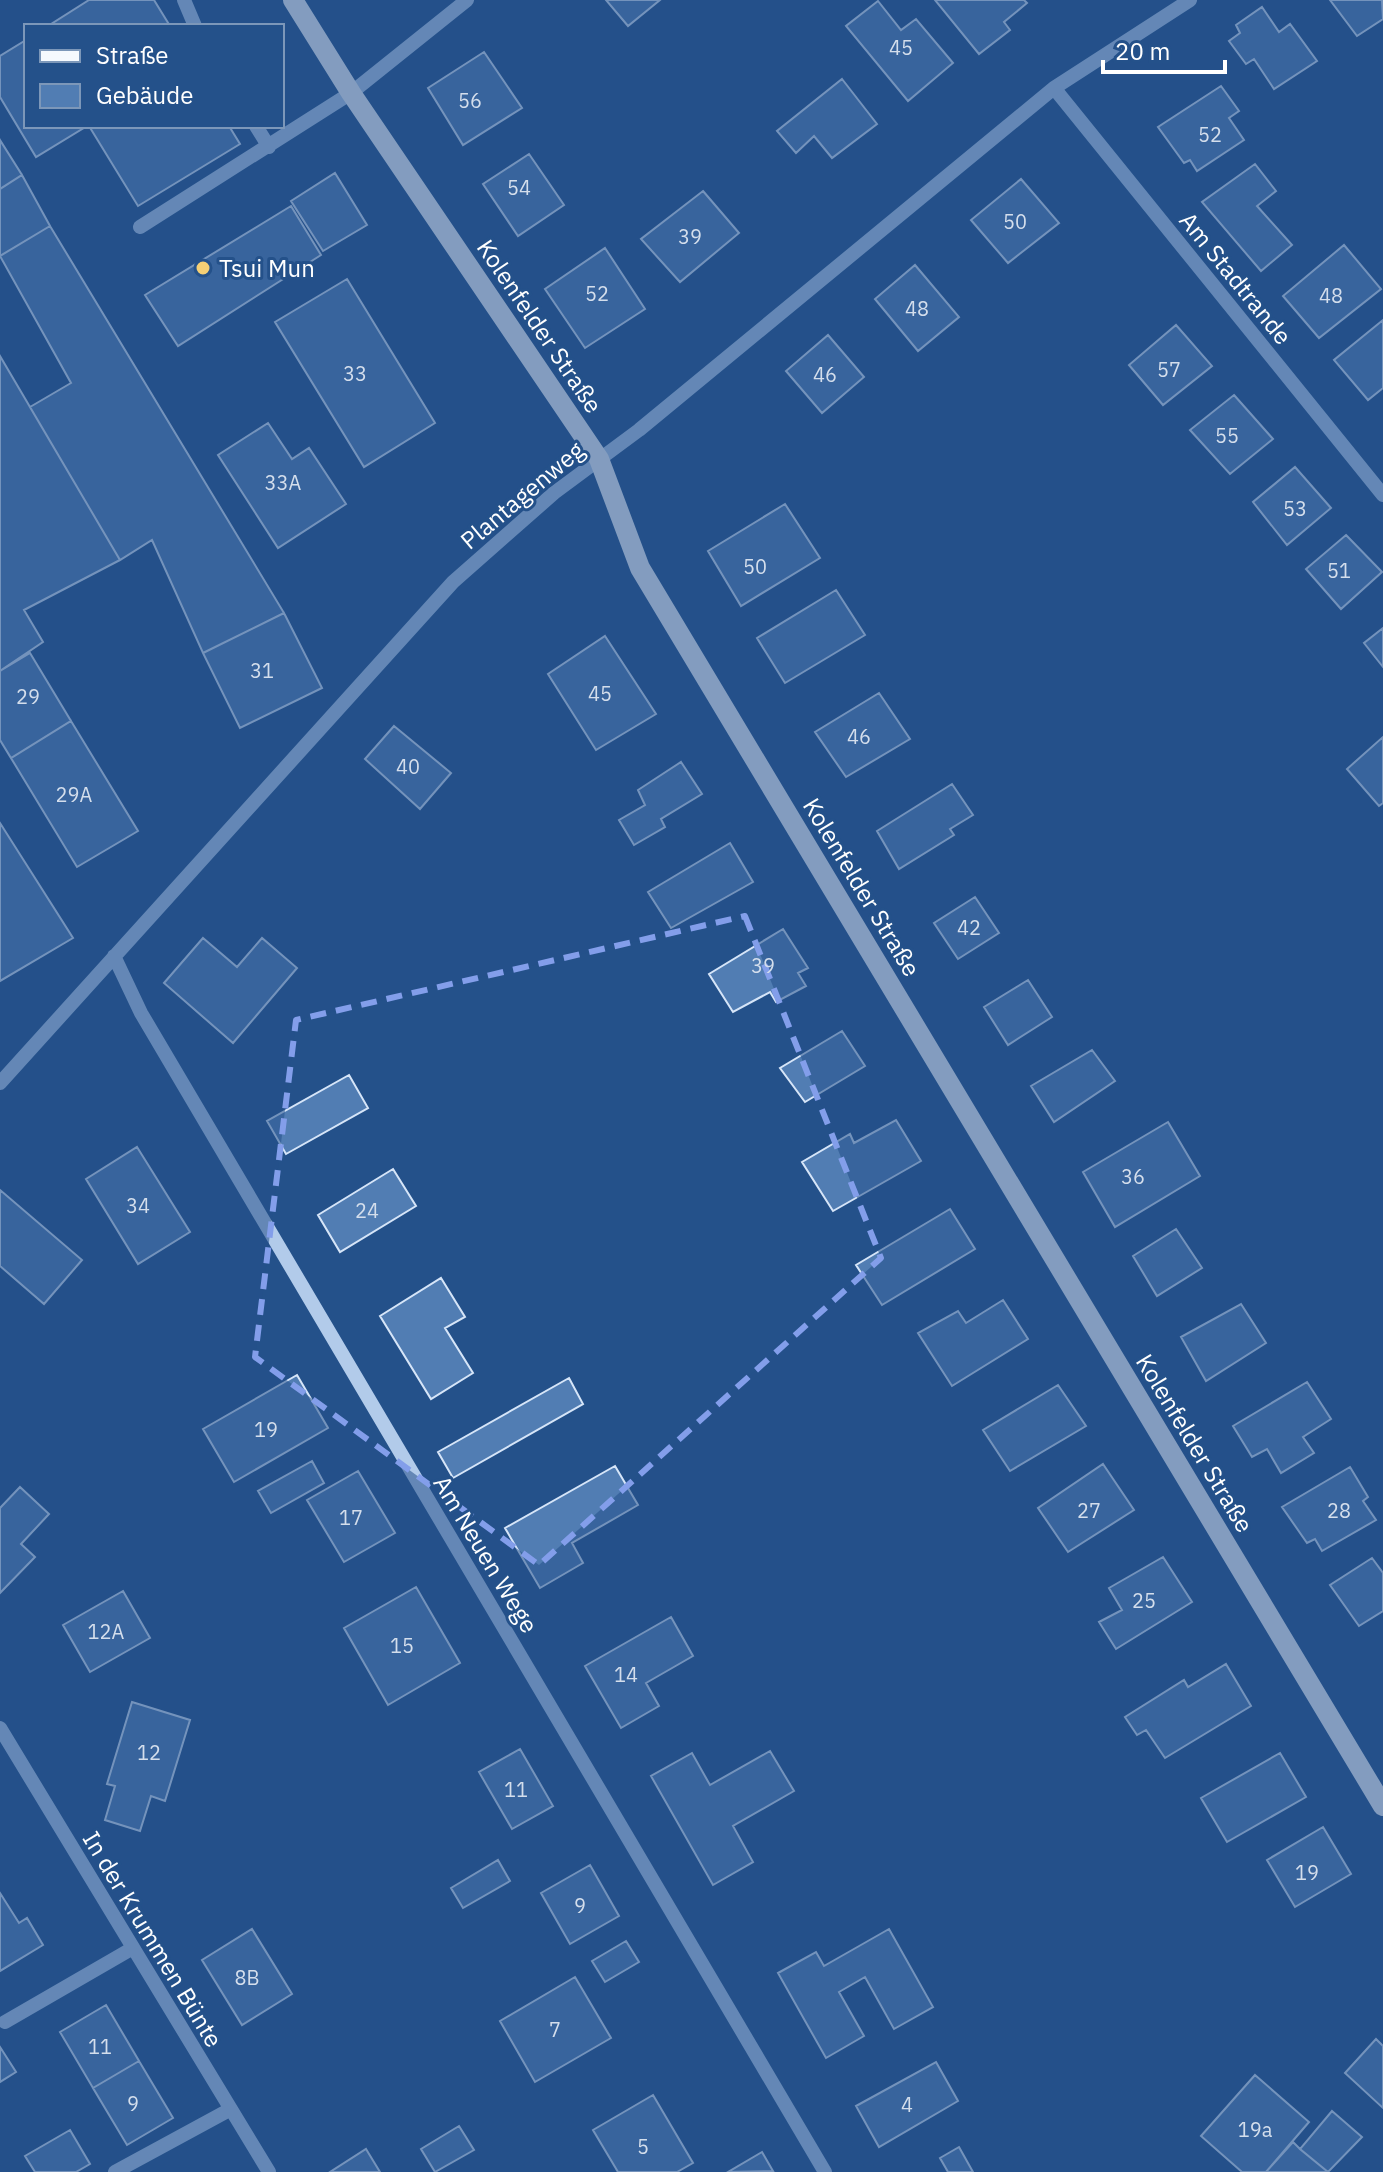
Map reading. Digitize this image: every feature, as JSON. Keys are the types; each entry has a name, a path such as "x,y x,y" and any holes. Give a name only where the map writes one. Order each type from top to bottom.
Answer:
{"main road":[{"name":"Kolenfelder Straße","path":"293,0 351,93 599,459 640,568 1383,1806"}],"street":[{"path":"184,0 194,24"},
{"path":"140,227 351,93 467,0"},
{"name":"Plantagenweg","path":"0,1083 453,582 1054,88 1190,0"},
{"name":"Am Stadtrande","path":"1054,88 1383,495"},
{"path":"257,128 269,147"},
{"name":"Am Neuen Wege","path":"114,956 157,1041 825,2172"},
{"name":"In der Krummen Bünte","path":"0,1728 269,2172"},
{"path":"5,2022 133,1948"},
{"path":"115,2172 231,2109"}],"highlighted area":[{"path":"745,916 881,1258 539,1565 255,1357 296,1020"}],"building":[{"path":"89,0 154,0 169,24 51,24"},
{"path":"606,0 660,0 628,26"},
{"path":"935,0 1024,0 1027,3 1004,22 1010,30 979,54"},
{"path":"1330,0 1382,0 1383,19 1357,36"},
{"path":"878,1 901,30 916,19 953,63 908,101 846,26"},
{"path":"1262,7 1279,32 1290,24 1317,61 1274,89 1254,59 1246,64 1229,41 1240,33 1236,25"},
{"path":"24,41 24,128 84,128 36,157 0,97 0,56"},
{"path":"484,52 522,108 463,145 428,88"},
{"path":"842,79 877,124 832,158 814,136 796,153 777,131"},
{"path":"1221,86 1239,111 1229,118 1244,140 1197,171 1190,160 1184,163 1158,127"},
{"path":"90,128 230,128 240,144 138,206"},
{"path":"0,140 22,175 0,189"},
{"path":"529,154 564,205 518,236 483,184"},
{"path":"1255,164 1276,191 1257,206 1292,245 1261,271 1202,202"},
{"path":"335,173 367,225 323,251 291,201"},
{"path":"22,175 50,226 0,256 0,189"},
{"path":"1021,179 1059,223 1008,263 971,220"},
{"path":"703,191 739,233 680,282 641,239"},
{"path":"291,206 321,255 178,346 145,295"},
{"path":"50,226 284,613 203,653 152,540 120,560 30,407 71,383 0,256"},
{"path":"1344,245 1381,289 1319,338 1283,296"},
{"path":"605,248 645,309 585,348 545,289"},
{"path":"915,265 959,317 918,351 875,299"},
{"path":"347,279 435,423 364,467 275,322"},
{"path":"1383,320 1383,388 1368,400 1334,360"},
{"path":"1176,325 1212,366 1163,405 1129,365"},
{"path":"828,335 864,377 822,413 786,371"},
{"path":"0,356 120,560 24,610 43,642 0,671"},
{"path":"1234,395 1273,439 1230,474 1190,430"},
{"path":"268,423 292,459 309,448 346,504 278,548 218,455"},
{"path":"1295,467 1331,508 1287,545 1253,502"},
{"path":"785,504 820,558 741,606 708,551"},
{"path":"1346,535 1382,572 1341,609 1306,569"},
{"path":"836,590 865,635 785,683 757,638"},
{"path":"284,613 322,688 240,728 203,653"},
{"path":"1383,628 1383,667 1364,643"},
{"path":"605,636 656,714 596,750 548,674"},
{"path":"30,653 71,721 11,758 0,740 0,671"},
{"path":"879,693 910,739 846,777 815,732"},
{"path":"71,721 138,831 77,867 11,758"},
{"path":"394,726 451,773 420,809 365,759"},
{"path":"1383,737 1383,803 1379,806 1347,769"},
{"path":"681,762 702,794 661,819 665,827 634,845 619,820 645,805 638,790"},
{"path":"952,784 973,815 950,829 954,835 899,869 877,831"},
{"path":"0,823 73,938 0,981"},
{"path":"730,843 753,882 671,928 648,892"},
{"path":"975,897 999,933 958,959 934,923"},
{"path":"783,929 808,968 798,973 806,986 776,1002 770,992 733,1012 709,974"},
{"path":"203,938 237,967 262,938 297,968 233,1043 164,983"},
{"path":"1028,980 1052,1017 1008,1045 984,1007"},
{"path":"842,1031 865,1066 805,1102 780,1068"},
{"path":"1092,1050 1115,1081 1054,1122 1031,1086"},
{"path":"349,1075 368,1108 286,1154 267,1121"},
{"path":"896,1120 921,1161 833,1211 802,1162 850,1134 854,1143"},
{"path":"1168,1122 1200,1176 1115,1227 1083,1172"},
{"path":"137,1147 190,1232 138,1264 86,1179"},
{"path":"393,1169 416,1206 340,1252 318,1215"},
{"path":"0,1190 82,1260 44,1304 0,1266"},
{"path":"950,1209 975,1249 882,1305 856,1265"},
{"path":"1176,1229 1202,1268 1157,1296 1133,1256"},
{"path":"441,1278 465,1317 445,1328 473,1373 431,1399 380,1316"},
{"path":"1003,1300 1028,1339 952,1386 918,1333 958,1311 966,1323"},
{"path":"1241,1304 1266,1343 1206,1381 1181,1337"},
{"path":"297,1375 328,1428 234,1482 203,1429"},
{"path":"569,1378 583,1404 453,1478 438,1452"},
{"path":"1307,1382 1331,1419 1303,1437 1314,1453 1281,1473 1267,1449 1252,1457 1233,1426"},
{"path":"1058,1385 1086,1426 1010,1471 983,1430"},
{"path":"312,1461 324,1483 271,1513 258,1491"},
{"path":"1103,1464 1134,1510 1068,1552 1038,1508"},
{"path":"615,1466 638,1505 572,1543 583,1563 540,1588 505,1528"},
{"path":"1350,1467 1368,1497 1363,1501 1376,1520 1322,1551 1315,1539 1307,1543 1282,1507"},
{"path":"358,1471 395,1533 344,1562 307,1500"},
{"path":"20,1487 49,1514 21,1544 35,1557 0,1593 0,1508"},
{"path":"1163,1557 1192,1602 1116,1649 1099,1622 1122,1610 1109,1588"},
{"path":"1372,1558 1383,1573 1383,1611 1359,1626 1330,1585"},
{"path":"416,1587 460,1663 388,1705 344,1628"},
{"path":"123,1591 150,1638 90,1672 63,1625"},
{"path":"671,1617 693,1656 646,1683 659,1706 621,1728 585,1666"},
{"path":"1226,1664 1251,1706 1165,1758 1146,1730 1137,1735 1125,1717 1184,1680 1188,1687"},
{"path":"132,1702 190,1720 165,1801 151,1796 140,1831 105,1820 115,1786 107,1784"},
{"path":"520,1749 553,1806 512,1829 479,1772"},
{"path":"770,1751 794,1791 733,1826 753,1862 713,1885 651,1776 692,1753 710,1785"},
{"path":"1280,1753 1306,1797 1227,1842 1201,1798"},
{"path":"1323,1827 1351,1874 1295,1907 1267,1860"},
{"path":"498,1860 510,1881 463,1908 451,1888"},
{"path":"590,1865 619,1916 570,1944 541,1893"},
{"path":"0,1893 19,1923 27,1918 43,1945 0,1971"},
{"path":"252,1929 292,1994 242,2025 202,1960"},
{"path":"889,1929 933,2007 894,2029 865,1977 839,1992 864,2036 826,2058 778,1973 816,1952 824,1966"},
{"path":"626,1941 639,1962 605,1982 592,1961"},
{"path":"575,1977 611,2038 535,2082 500,2021"},
{"path":"106,2005 139,2061 93,2088 60,2032"},
{"path":"1376,2039 1383,2046 1383,2108 1345,2073"},
{"path":"0,2047 16,2072 0,2082"},
{"path":"139,2061 173,2118 127,2145 93,2088"},
{"path":"936,2062 958,2101 879,2147 856,2106"},
{"path":"1255,2075 1309,2122 1266,2172 1242,2172 1201,2136"},
{"path":"653,2095 693,2163 677,2172 618,2172 593,2130"},
{"path":"1332,2111 1362,2137 1328,2172 1300,2149"},
{"path":"459,2126 474,2150 435,2172 421,2149"},
{"path":"70,2130 90,2164 76,2172 35,2172 25,2156"},
{"path":"1293,2142 1300,2149 1328,2172 1266,2172"},
{"path":"959,2147 973,2172 948,2172 940,2158"},
{"path":"366,2149 380,2172 330,2172"},
{"path":"762,2152 773,2171 728,2172"}],"place":[{"name":"Tsui Mun","path":"203,268"}]}
